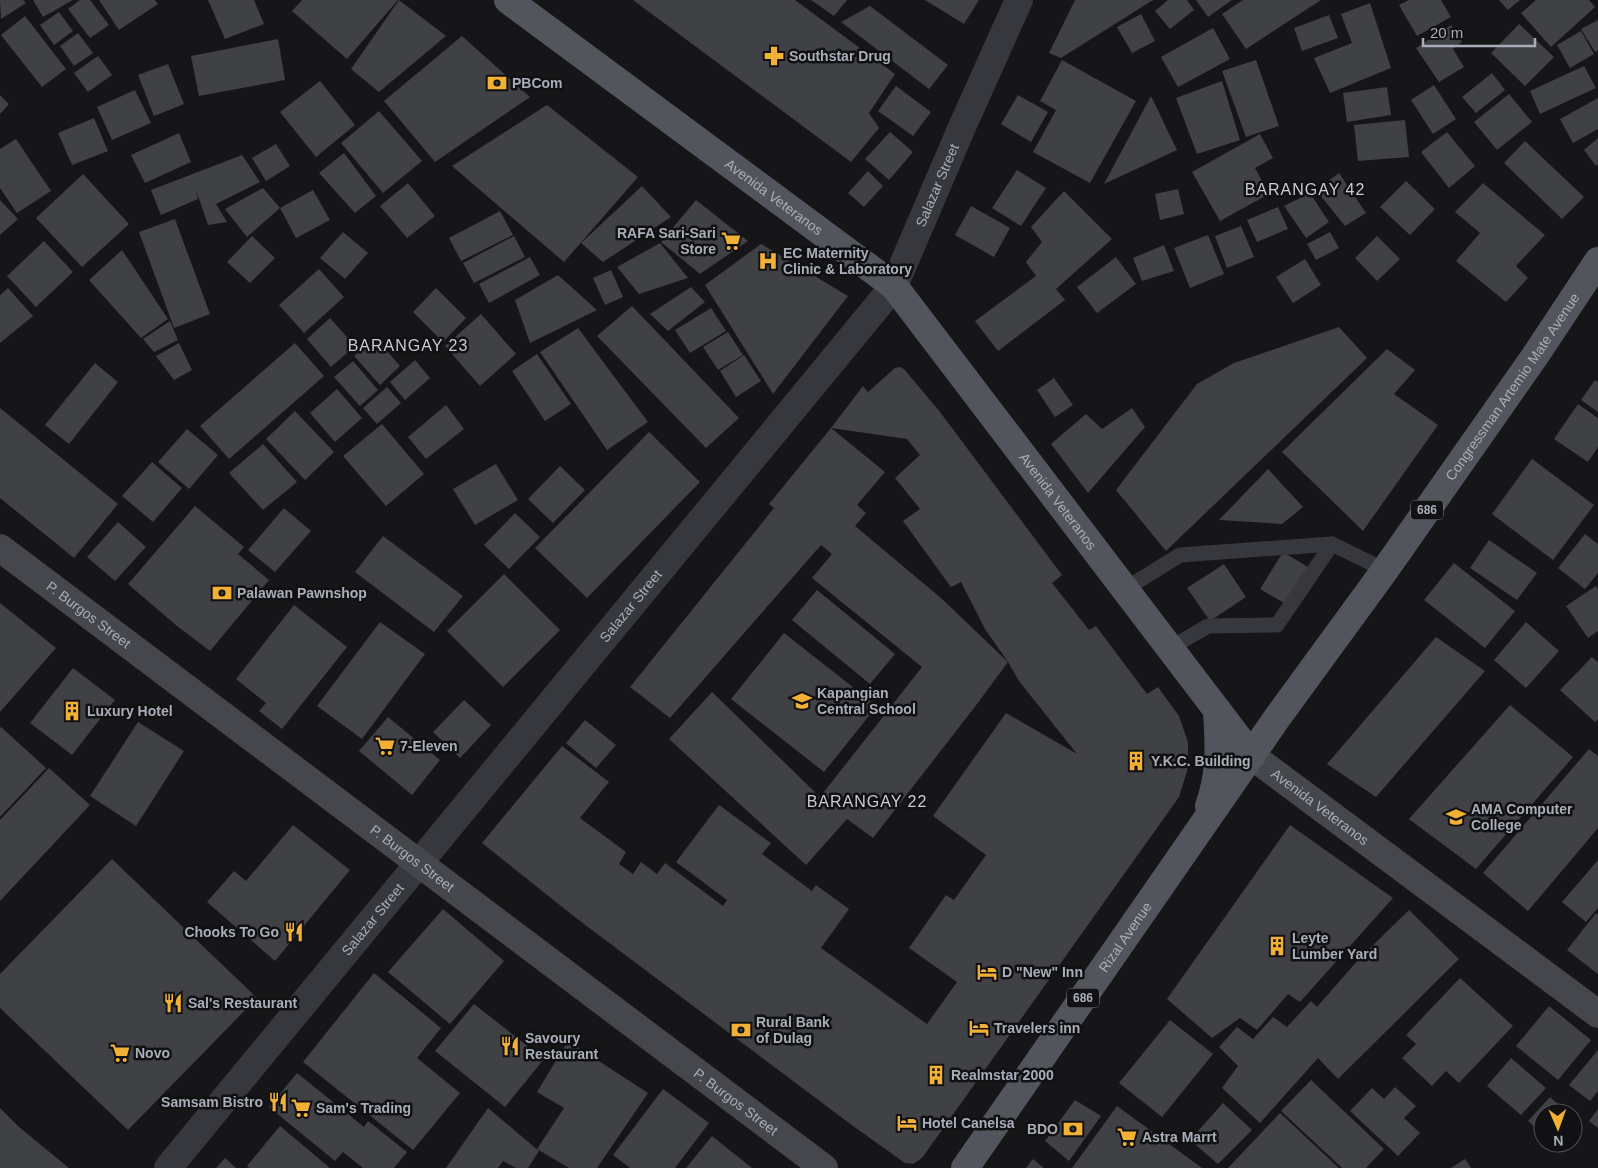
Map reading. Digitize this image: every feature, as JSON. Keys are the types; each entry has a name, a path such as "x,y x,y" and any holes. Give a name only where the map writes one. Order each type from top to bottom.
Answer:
{"main road":[{"name":"Avenida Veteranos","path":"508,0 894,286 1252,756 1598,1014"},
{"name":"Congressman Artemio Mate Avenue","path":"1252,756 1277,718 1535,356 1598,261"},
{"name":"P. Burgos Street","path":"0,548 824,1168"},
{"path":"1201,829 1213,796 1218,773 1220,755 1217,710"},
{"name":"Rizal Avenue","path":"964,1168 1252,756"}],"street":[{"name":"Salazar Street","path":"168,1168 894,286 1019,0"}],"lane":[{"path":"1125,589 1180,555 1332,544 1384,570"},
{"path":"1170,648 1208,626 1277,625 1332,544"}],"building":[{"path":"0,0 23,0 26,3 1,19"},
{"path":"33,0 73,0 43,17"},
{"path":"80,0 90,0 109,25 90,38 68,9"},
{"path":"99,0 155,0 158,4 119,30"},
{"path":"208,0 254,0 264,24 225,39"},
{"path":"302,0 398,0 347,59 292,11"},
{"path":"399,0 446,36 379,92 351,69"},
{"path":"633,0 795,0 895,74 869,113 879,128 851,162"},
{"path":"811,0 847,0 834,16"},
{"path":"925,0 979,0 964,24"},
{"path":"1075,0 1153,0 1061,58 1049,53"},
{"path":"1168,0 1187,0 1194,10 1170,29 1155,11"},
{"path":"1196,0 1232,0 1208,17"},
{"path":"1243,0 1321,0 1246,49 1222,14"},
{"path":"1409,0 1441,0 1451,17 1417,36 1399,5"},
{"path":"1499,0 1520,0 1508,10"},
{"path":"1536,0 1589,0 1595,7 1551,47 1521,13"},
{"path":"1370,3 1391,68 1330,93 1314,58 1352,43 1341,14"},
{"path":"870,6 948,65 929,89 841,22"},
{"path":"59,12 73,31 54,45 40,25"},
{"path":"1141,14 1155,41 1132,53 1117,27"},
{"path":"1329,15 1338,38 1302,51 1294,28"},
{"path":"25,16 66,69 42,87 1,35"},
{"path":"1598,20 1598,50 1595,52 1581,29"},
{"path":"1519,24 1554,57 1525,86 1491,53"},
{"path":"1451,25 1462,42 1453,49 1464,67 1439,82 1416,48"},
{"path":"1213,28 1230,59 1178,87 1161,57"},
{"path":"1581,31 1594,54 1570,68 1557,45"},
{"path":"78,33 93,53 74,66 60,46"},
{"path":"462,36 530,97 435,162 384,101"},
{"path":"278,39 285,80 199,96 191,56"},
{"path":"98,56 112,75 88,92 74,73"},
{"path":"1062,60 1136,101 1090,183 1033,152 1056,110 1040,101"},
{"path":"1256,60 1279,126 1246,137 1222,71"},
{"path":"168,64 184,104 154,116 138,75"},
{"path":"1584,66 1596,88 1540,114 1530,91"},
{"path":"1492,73 1505,90 1476,113 1462,97"},
{"path":"320,81 355,125 316,157 280,112"},
{"path":"1222,81 1240,140 1197,154 1176,98"},
{"path":"1434,85 1456,119 1433,134 1411,100"},
{"path":"896,86 931,112 913,136 878,111"},
{"path":"1387,87 1391,115 1347,122 1343,93"},
{"path":"135,90 151,123 112,140 97,107"},
{"path":"1509,94 1532,122 1497,150 1474,122"},
{"path":"0,95 9,104 0,114"},
{"path":"1018,95 1048,112 1031,142 1001,124"},
{"path":"1151,96 1177,150 1104,184"},
{"path":"1598,98 1598,129 1573,143 1560,119"},
{"path":"547,105 638,177 564,262 452,166"},
{"path":"379,111 422,161 383,193 341,143"},
{"path":"94,118 108,151 72,165 58,133"},
{"path":"1405,120 1409,157 1358,161 1354,125"},
{"path":"890,132 913,152 889,180 865,159"},
{"path":"1447,132 1475,166 1449,188 1421,152"},
{"path":"179,133 191,162 145,183 131,155"},
{"path":"1260,134 1273,158 1255,168 1269,194 1220,221 1192,172"},
{"path":"1598,138 1598,164 1596,166 1584,150"},
{"path":"16,139 51,191 17,213 0,188 0,149"},
{"path":"1525,141 1584,197 1562,219 1504,163"},
{"path":"276,144 290,166 266,181 252,158"},
{"path":"344,153 376,196 355,213 319,173"},
{"path":"242,155 260,182 216,204 227,222 208,225 196,190 198,199 161,215 151,190"},
{"path":"1017,170 1046,188 1021,226 992,208"},
{"path":"868,171 883,186 864,207 848,193"},
{"path":"1339,173 1366,213 1345,226 1316,190"},
{"path":"83,174 129,224 82,267 36,218"},
{"path":"1406,181 1435,209 1410,235 1380,207"},
{"path":"408,183 435,216 407,238 380,206"},
{"path":"1483,183 1545,235 1516,266 1528,278 1506,302 1456,261 1480,233 1455,212"},
{"path":"642,186 671,217 603,262 581,243"},
{"path":"263,188 280,208 247,237 225,209"},
{"path":"1178,189 1184,214 1160,220 1155,194"},
{"path":"313,190 330,220 296,238 280,208"},
{"path":"1064,191 1112,239 1056,289 1065,300 998,351 975,321 1036,276 1026,262 1042,242 1031,227"},
{"path":"1310,193 1329,222 1306,238 1284,206"},
{"path":"0,200 18,219 0,235"},
{"path":"696,200 748,241 700,274 661,242"},
{"path":"971,206 1010,228 994,257 955,235"},
{"path":"1278,207 1288,229 1257,242 1247,220"},
{"path":"500,211 513,235 461,261 449,238"},
{"path":"175,219 210,314 174,328 139,232"},
{"path":"1241,226 1254,257 1227,268 1215,236"},
{"path":"343,232 368,253 345,279 320,258"},
{"path":"1330,232 1339,248 1316,260 1307,244"},
{"path":"1208,235 1224,274 1190,288 1174,248"},
{"path":"252,236 275,258 250,283 227,262"},
{"path":"514,236 525,257 474,283 463,263"},
{"path":"1377,236 1400,259 1377,281 1355,258"},
{"path":"44,241 73,272 36,307 7,276"},
{"path":"660,243 688,278 639,294 617,267"},
{"path":"761,244 848,296 773,394 705,285"},
{"path":"1164,245 1174,271 1142,281 1133,258"},
{"path":"122,250 168,319 141,338 89,280"},
{"path":"530,257 540,275 489,303 479,284"},
{"path":"1116,257 1136,284 1097,313 1077,287"},
{"path":"1305,259 1321,285 1293,303 1276,277"},
{"path":"319,269 344,297 304,333 279,305"},
{"path":"611,270 623,297 605,305 593,278"},
{"path":"558,275 597,310 530,343 515,300"},
{"path":"691,287 705,302 668,331 650,314"},
{"path":"8,288 33,316 0,343 0,295"},
{"path":"436,288 466,318 443,342 413,312"},
{"path":"632,306 739,418 706,448 597,336"},
{"path":"711,308 726,331 690,353 675,330"},
{"path":"481,314 516,354 480,386 445,346"},
{"path":"330,318 355,346 331,367 307,339"},
{"path":"170,321 178,340 154,352 143,339"},
{"path":"1339,327 1367,358 1166,551 1116,490 1197,384 1234,363"},
{"path":"578,328 648,422 607,450 540,352"},
{"path":"728,332 743,355 718,370 703,347"},
{"path":"375,337 400,366 380,385 354,356"},
{"path":"179,343 192,370 174,380 156,356"},
{"path":"295,343 324,376 229,459 200,426"},
{"path":"1387,349 1415,370 1394,394 1438,425 1363,531 1282,452"},
{"path":"537,354 571,404 545,421 512,371"},
{"path":"744,355 761,381 736,397 720,371"},
{"path":"415,360 430,378 405,400 390,382"},
{"path":"353,361 378,390 360,406 334,377"},
{"path":"95,363 118,382 69,444 45,425"},
{"path":"900,367 904,369 940,412 1062,575 1052,583 1089,630 1096,626 1147,694 1158,687 1179,716 1188,742 1188,768 1179,797 922,1158 913,1164 905,1163 853,1126 576,918 482,843 562,746 609,782 580,818 626,852 619,864 633,874 641,862 657,874 665,863 723,906 727,900 676,862 719,805 771,843 762,854 812,891 816,885 849,909 821,948 927,1024 957,982 909,948 946,895 954,900 986,855 933,816 1006,713 1077,754 1019,681 985,629 961,582 951,587 903,521 920,509 895,478 920,455 907,439 831,428 863,386 868,392 895,368"},
{"path":"1054,378 1073,405 1055,417 1037,390"},
{"path":"1595,380 1598,382 1598,412 1581,400"},
{"path":"387,387 401,403 377,424 363,408"},
{"path":"337,389 362,418 335,442 310,413"},
{"path":"1578,404 1598,418 1598,447 1588,462 1554,439"},
{"path":"446,405 464,429 426,459 408,437"},
{"path":"0,408 118,504 74,558 0,498"},
{"path":"1132,408 1145,427 1088,493 1051,444 1086,414 1102,429"},
{"path":"295,411 334,452 305,480 266,439"},
{"path":"382,424 424,474 386,506 343,456"},
{"path":"831,428 885,472 857,505 866,513 855,526 941,598 1008,662 873,838 847,819 806,865 669,739 712,692 820,797 922,667 812,578 832,554 821,545 670,718 630,687 774,508 769,504"},
{"path":"187,429 218,455 189,489 158,462"},
{"path":"649,432 700,482 587,598 535,548"},
{"path":"263,444 297,482 263,510 229,473"},
{"path":"1532,459 1594,505 1553,560 1492,514"},
{"path":"152,462 182,488 153,522 122,496"},
{"path":"496,464 518,500 475,525 453,489"},
{"path":"560,466 585,490 553,523 528,499"},
{"path":"1268,469 1303,507 1282,524 1219,520"},
{"path":"195,506 244,547 238,554 269,580 210,651 177,626 128,584"},
{"path":"284,508 311,531 275,572 248,550"},
{"path":"515,513 540,537 509,569 484,545"},
{"path":"118,522 146,547 115,581 87,557"},
{"path":"1585,534 1598,544 1598,573 1585,589 1558,568"},
{"path":"383,536 463,596 434,632 355,572"},
{"path":"1489,540 1537,573 1517,600 1470,568"},
{"path":"1283,552 1318,573 1296,610 1260,589"},
{"path":"1454,563 1515,611 1485,648 1424,600"},
{"path":"1224,564 1246,597 1210,621 1187,588"},
{"path":"504,574 560,630 503,687 447,631"},
{"path":"1596,586 1598,589 1598,631 1588,638 1566,606"},
{"path":"817,590 895,654 870,684 792,620"},
{"path":"0,603 56,648 0,712"},
{"path":"294,605 347,647 282,729 259,711 266,703 236,679"},
{"path":"380,622 425,654 362,739 317,706"},
{"path":"1526,622 1559,651 1526,688 1494,660"},
{"path":"784,633 877,706 824,772 731,699"},
{"path":"1436,637 1485,671 1376,797 1327,764"},
{"path":"1592,657 1598,662 1598,719 1595,722 1560,690"},
{"name":"Luxury Hotel","path":"73,668 115,700 72,755 30,723"},
{"path":"464,700 491,725 460,758 433,732"},
{"path":"1510,705 1573,757 1476,869 1409,819"},
{"path":"388,717 440,760 412,795 359,751"},
{"path":"585,720 616,745 596,768 566,743"},
{"path":"138,722 184,751 136,826 90,796"},
{"path":"0,728 46,768 0,817"},
{"path":"1589,749 1598,756 1598,828 1528,911 1483,873"},
{"path":"49,768 90,805 0,901 0,820"},
{"path":"293,825 350,870 275,961 207,902 234,871 246,881"},
{"name":"Leyte Lumber Yard","path":"1290,825 1393,898 1300,1002 1288,994 1257,1030 1240,1018 1212,1038 1167,999"},
{"path":"112,859 257,998 128,1130 0,1008 0,974"},
{"path":"1598,860 1598,908 1586,922 1562,902"},
{"path":"443,909 504,961 450,1024 388,972"},
{"path":"1409,910 1459,959 1338,1079 1318,1058 1260,1123 1222,1088 1238,1066 1219,1047 1237,1027 1253,1039 1273,1017 1287,1027 1311,1001 1317,1007 1358,960"},
{"path":"1596,913 1598,915 1598,974 1567,950"},
{"path":"374,973 441,1028 417,1058 460,1093 413,1150 303,1062"},
{"path":"1460,978 1513,1026 1459,1083 1446,1071 1432,1086 1402,1058 1416,1044 1406,1035"},
{"path":"474,1004 544,1059 505,1107 435,1051"},
{"path":"1549,1006 1591,1040 1558,1080 1516,1046"},
{"path":"1170,1020 1213,1054 1162,1117 1119,1083"},
{"path":"568,1041 648,1093 597,1168 569,1168 537,1149 564,1108 537,1092"},
{"path":"1598,1050 1598,1091 1590,1101 1569,1085"},
{"path":"1511,1058 1546,1088 1521,1115 1487,1086"},
{"path":"297,1073 364,1127 368,1121 407,1152 394,1168 363,1168 343,1152 335,1161 269,1107"},
{"path":"1311,1080 1384,1149 1366,1168 1342,1168 1281,1111"},
{"path":"1395,1087 1416,1106 1404,1118 1420,1133 1398,1156 1350,1111 1372,1088 1384,1099"},
{"path":"663,1089 709,1123 675,1168 630,1168 613,1155"},
{"path":"1550,1097 1557,1103 1544,1103"},
{"name":"BDO","path":"1075,1100 1101,1116 1069,1161 1045,1141"},
{"path":"1223,1103 1252,1130 1218,1164 1190,1140"},
{"name":"Astra Marrt","path":"1117,1106 1202,1168 1072,1168"},
{"path":"0,1108 19,1127 69,1168 0,1168"},
{"path":"488,1108 539,1151 528,1168 516,1168 503,1161 498,1168 446,1168"},
{"path":"1598,1109 1598,1128 1589,1121"},
{"path":"1280,1113 1339,1168 1228,1168"},
{"path":"1533,1116 1533,1126 1528,1121"},
{"path":"280,1126 330,1168 249,1168 247,1166"},
{"path":"712,1136 752,1168 686,1168"},
{"path":"225,1158 236,1168 216,1168"},
{"path":"1033,1159 1044,1168 1026,1168"},
{"path":"1465,1159 1471,1168 1451,1168"}],"place":[{"name":"Southstar Drug","path":"774,56"},
{"name":"PBCom","path":"497,83"},
{"name":"RAFA Sari-Sari Store","path":"731,241"},
{"name":"EC Maternity Clinic & Laboratory","path":"768,261"},
{"name":"Palawan Pawnshop","path":"222,593"},
{"name":"Kapangian Central School","path":"802,701"},
{"name":"Luxury Hotel","path":"72,711"},
{"name":"7-Eleven","path":"385,746"},
{"name":"Y.K.C. Building","path":"1136,761"},
{"name":"AMA Computer College","path":"1456,817"},
{"name":"Chooks To Go","path":"294,932"},
{"name":"Leyte Lumber Yard","path":"1277,946"},
{"name":"D \"New\" Inn","path":"987,972"},
{"name":"Sal's Restaurant","path":"173,1003"},
{"name":"Travelers inn","path":"979,1028"},
{"name":"Rural Bank of Dulag","path":"741,1030"},
{"name":"Savoury Restaurant","path":"510,1046"},
{"name":"Novo","path":"120,1053"},
{"name":"Realmstar 2000","path":"936,1075"},
{"name":"Samsam Bistro","path":"278,1102"},
{"name":"Sam's Trading","path":"301,1108"},
{"name":"Hotel Canelsa","path":"907,1123"},
{"name":"BDO","path":"1073,1129"},
{"name":"Astra Marrt","path":"1127,1137"}],"district":[{"name":"BARANGAY 42","path":"1305,189"},
{"name":"BARANGAY 23","path":"408,345"},
{"name":"BARANGAY 22","path":"867,801"}]}
